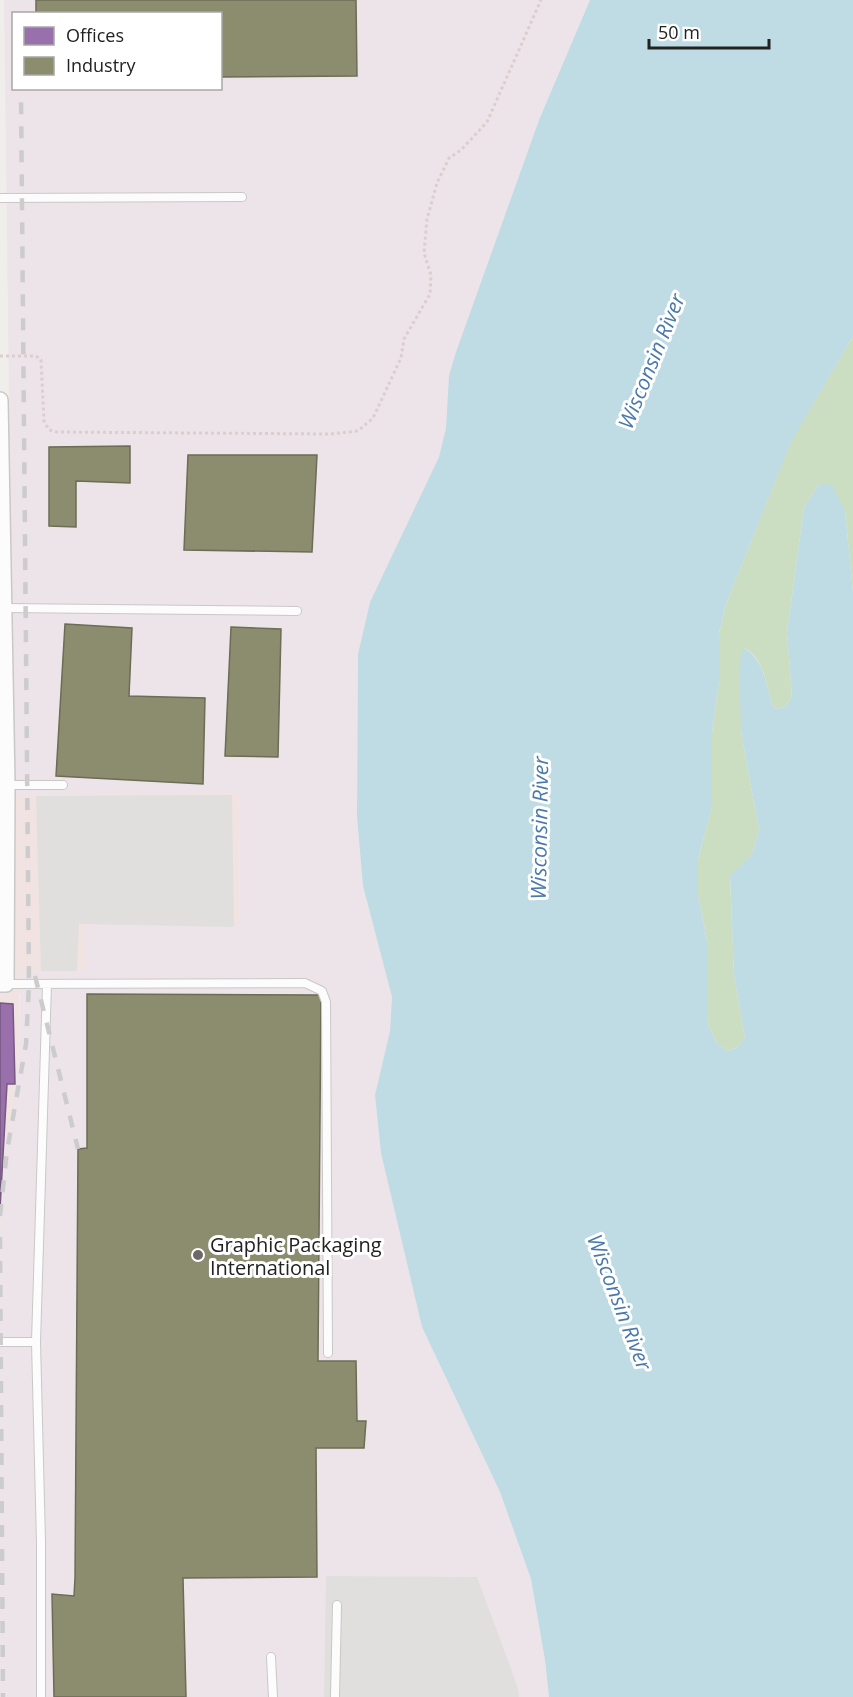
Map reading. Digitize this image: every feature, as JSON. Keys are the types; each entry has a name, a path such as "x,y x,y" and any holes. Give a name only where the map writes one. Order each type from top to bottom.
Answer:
{"street":[{"path":"0,400 4,608 2,676 7,785 3,984"}],"lane":[{"path":"0,198 242,197"},
{"path":"4,608 297,611"},
{"path":"7,785 63,786"},
{"path":"3,984 305,982 322,991 326,1002 328,1353"},
{"path":"41,1697 41,1542 36,1342 47,984"},
{"path":"0,1342 36,1342"},
{"path":"335,1697 337,1605"},
{"path":"271,1657 273,1697"}],"path":[{"path":"0,356 36,356 41,360 44,421 49,430 57,432 330,434 362,429 373,418 401,358 404,339 430,294 431,275 424,253 427,219 437,183 449,158 461,150 486,122 541,0"}],"shaded area":[{"path":"4,0 590,0 539,120 456,352 449,375 446,428 439,457 370,602 358,654 357,817 363,886 392,997 390,1031 375,1095 381,1153 422,1327 500,1492 531,1579 549,1697 0,1697 0,1229 7,1140 19,1056 20,971 86,971 86,924 239,924 240,793 14,795"},
{"path":"240,792 239,924 86,924 86,971 19,994 19,1056 7,1140 0,1229 0,795"},
{"path":"232,795 234,927 79,924 77,971 41,971 36,796"},
{"path":"326,1576 477,1577 518,1688 519,1697 324,1697"}],"green space":[{"path":"853,336 853,592 845,511 819,484 804,507 787,633 792,697 785,707 776,709 772,704 760,665 751,652 744,648 741,732 759,830 752,854 730,876 734,975 745,1038 736,1048 727,1051 716,1042 707,1022 707,941 698,894 698,859 712,807 712,732 719,680 719,633 726,604 791,441"}],"water":[{"name":"Wisconsin River","path":"590,0 853,0 853,336 791,442 726,604 719,633 719,680 712,732 712,807 698,859 698,894 707,941 707,1022 716,1042 727,1051 736,1048 745,1038 734,975 730,875 752,854 759,830 741,732 739,662 744,648 760,665 772,704 776,709 785,707 792,697 787,633 804,507 819,484 832,485 845,511 853,592 853,1697 549,1697 531,1579 500,1492 422,1327 381,1153 375,1095 390,1031 392,997 363,886 357,817 358,654 370,602 439,457 446,428 449,375 456,352 539,120"}],"building: Offices":[{"path":"0,1003 13,1004 15,1084 7,1084 0,1209"}],"building: Industry":[{"path":"36,0 356,0 357,76 222,77 222,12 36,12"},
{"path":"130,446 130,483 76,481 76,527 49,526 49,447"},
{"path":"188,455 317,455 312,552 184,550"},
{"path":"65,624 132,628 129,696 205,698 203,784 56,776"},
{"path":"231,627 281,629 278,757 225,756"},
{"name":"Graphic Packaging International","path":"87,994 321,995 318,1361 356,1361 357,1421 366,1421 364,1448 316,1448 317,1577 183,1578 186,1697 54,1697 52,1594 74,1596 75,1578 78,1149 87,1148"}],"railway":[{"path":"0,1216 7,1151 26,1044 29,984 21,95"},
{"path":"35,976 78,1149"},
{"path":"0,1237 3,1697"}],"place":[{"name":"Graphic Packaging International","path":"198,1255"}]}
